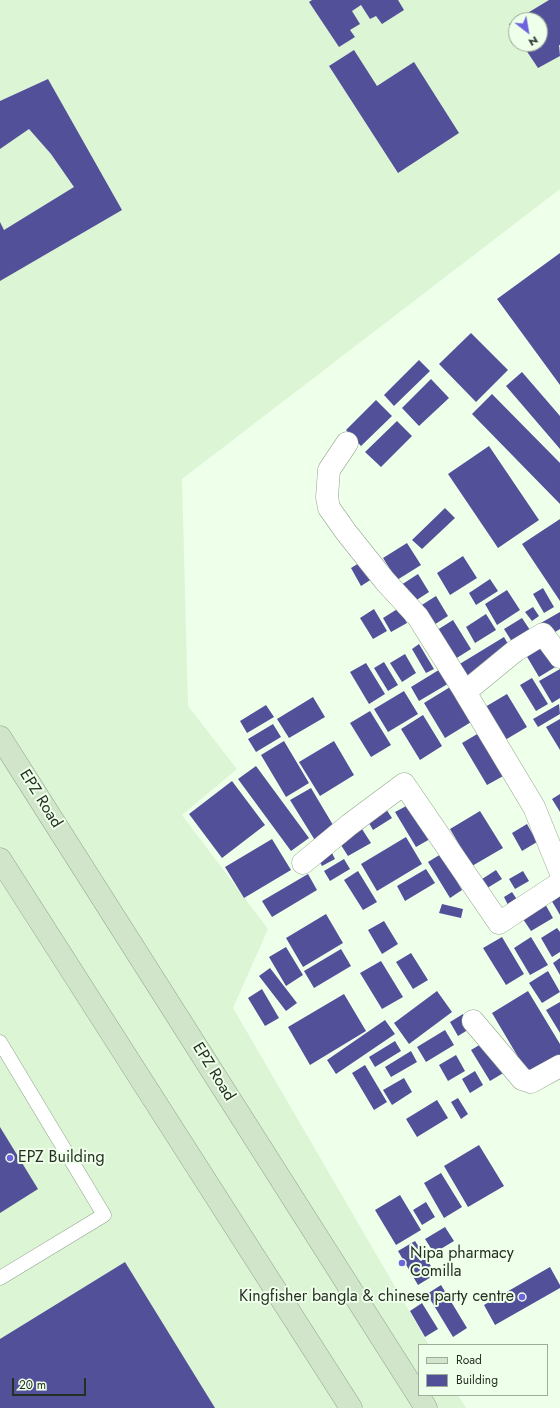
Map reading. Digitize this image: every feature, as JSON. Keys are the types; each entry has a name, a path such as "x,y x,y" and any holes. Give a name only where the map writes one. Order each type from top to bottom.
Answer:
{"main road":[{"name":"EPZ Road","path":"0,737 418,1395"},
{"path":"0,859 351,1408"},
{"name":"EPZ Road","path":"418,1396 426,1408"}],"street":[{"path":"347,443 329,470 327,497 329,508 385,581 418,617 534,806 560,871"},
{"path":"465,692 515,652 543,634 560,657"},
{"path":"303,863 404,784 500,923 560,883"},
{"path":"473,1020 522,1079 531,1082 560,1066"}],"lane":[{"path":"0,1042 104,1215 0,1278"}],"shaded area":[{"path":"0,0 560,0 560,189 182,479 188,706 237,769 182,815 268,929 233,1008 428,1344 418,1344 418,1396 459,1396 466,1408 0,1408"}],"building":[{"path":"312,0 398,0 404,10 382,24 376,16 370,19 361,5 352,11 360,24 350,30 355,37 339,47 309,2"},
{"path":"549,0 560,0 560,56 538,68 527,52 548,52 548,12 529,12"},
{"path":"354,50 377,86 414,62 459,133 398,173 329,66"},
{"path":"48,79 122,210 0,281 0,222 4,230 74,187 51,154 29,129 0,149 0,101"},
{"path":"560,253 560,385 497,299"},
{"path":"471,333 508,370 476,402 439,364"},
{"path":"419,360 430,371 394,406 384,395"},
{"path":"522,372 560,416 560,449 506,386"},
{"path":"431,379 449,398 419,426 402,408"},
{"path":"492,394 560,463 560,504 472,414"},
{"path":"376,400 392,416 361,446 346,430"},
{"path":"397,421 412,436 381,467 365,452"},
{"path":"489,446 539,520 498,548 448,474"},
{"path":"445,508 455,518 422,549 412,540"},
{"path":"560,519 560,601 522,544"},
{"path":"407,543 421,565 397,580 383,558"},
{"path":"463,556 477,578 450,595 437,573"},
{"path":"364,560 375,577 361,586 351,568"},
{"path":"418,574 429,592 412,603 401,585"},
{"path":"490,579 498,591 476,605 469,593"},
{"path":"543,588 554,607 544,613 533,594"},
{"path":"507,590 520,610 497,625 485,604"},
{"path":"436,596 448,616 429,628 417,608"},
{"path":"533,607 539,616 532,621 525,612"},
{"path":"399,608 407,623 391,632 383,618"},
{"path":"374,609 387,631 373,639 360,618"},
{"path":"560,612 560,629 547,637 539,624"},
{"path":"486,614 496,630 475,643 466,627"},
{"path":"522,618 532,633 514,645 504,629"},
{"path":"453,620 471,649 452,661 434,632"},
{"path":"504,637 512,651 467,678 458,665"},
{"path":"540,639 557,666 539,677 523,650"},
{"path":"419,644 434,669 426,673 412,649"},
{"path":"405,654 416,673 402,682 390,663"},
{"path":"384,662 398,685 388,691 374,668"},
{"path":"366,663 385,694 369,704 350,672"},
{"path":"442,668 451,682 419,701 411,687"},
{"path":"560,669 560,698 552,703 539,681"},
{"path":"532,678 548,704 536,711 520,685"},
{"path":"455,684 476,719 445,738 424,703"},
{"path":"404,691 418,714 388,732 374,709"},
{"path":"507,694 527,727 500,743 480,710"},
{"path":"313,697 325,717 289,738 277,719"},
{"path":"559,704 560,714 538,727 533,719"},
{"path":"266,705 274,717 247,733 240,721"},
{"path":"370,711 391,745 371,757 350,723"},
{"path":"423,715 442,746 420,760 401,729"},
{"path":"560,719 560,750 546,727"},
{"path":"273,724 281,737 256,752 248,739"},
{"path":"479,733 505,775 487,785 462,743"},
{"path":"284,741 309,783 286,797 261,755"},
{"path":"334,741 354,775 320,796 299,762"},
{"path":"256,766 309,838 291,851 238,779"},
{"path":"232,781 265,825 222,858 189,814"},
{"path":"311,788 336,830 316,842 290,800"},
{"path":"560,794 560,812 552,799"},
{"path":"410,804 430,839 416,847 395,812"},
{"path":"384,806 392,818 373,830 366,818"},
{"path":"480,811 503,848 472,866 450,829"},
{"path":"527,824 537,842 522,851 512,833"},
{"path":"362,829 371,843 348,856 339,842"},
{"path":"406,837 422,864 377,891 361,864"},
{"path":"272,839 291,870 244,898 225,867"},
{"path":"330,849 335,859 322,866 317,857"},
{"path":"441,854 462,890 450,898 428,862"},
{"path":"344,859 350,869 330,881 324,871"},
{"path":"426,869 435,883 405,901 397,886"},
{"path":"496,870 502,879 484,890 479,881"},
{"path":"358,871 377,902 363,910 344,880"},
{"path":"523,871 529,881 515,889 509,879"},
{"path":"308,874 317,890 272,917 262,901"},
{"path":"512,892 518,901 509,907 504,897"},
{"path":"560,892 560,915 550,898"},
{"path":"544,902 553,918 531,931 521,916"},
{"path":"442,904 463,909 461,918 439,913"},
{"path":"326,914 343,943 303,967 286,938"},
{"path":"384,921 398,944 382,954 368,930"},
{"path":"557,928 560,932 560,952 552,957 541,938"},
{"path":"502,937 524,974 506,985 483,948"},
{"path":"531,937 548,965 530,975 514,948"},
{"path":"286,947 303,975 286,986 269,957"},
{"path":"341,949 351,966 314,988 304,971"},
{"path":"411,953 428,980 413,989 396,962"},
{"path":"560,958 560,975 553,963"},
{"path":"381,961 403,997 382,1009 360,973"},
{"path":"270,968 297,1003 286,1011 259,976"},
{"path":"548,971 560,992 542,1003 529,983"},
{"path":"262,989 279,1018 265,1026 248,998"},
{"path":"437,991 452,1012 409,1044 394,1023"},
{"path":"528,991 560,1044 560,1059 530,1077 492,1013"},
{"path":"344,994 366,1031 310,1065 288,1027"},
{"path":"560,1002 560,1033 546,1010"},
{"path":"463,1014 471,1028 458,1036 450,1022"},
{"path":"385,1020 395,1034 336,1074 327,1060"},
{"path":"445,1030 454,1045 426,1062 417,1047"},
{"path":"395,1041 401,1051 375,1067 369,1057"},
{"path":"486,1041 505,1072 490,1081 471,1050"},
{"path":"411,1051 417,1062 391,1077 385,1067"},
{"path":"456,1055 465,1071 448,1081 439,1065"},
{"path":"365,1065 387,1102 374,1110 352,1073"},
{"path":"475,1071 483,1085 470,1093 462,1079"},
{"path":"404,1078 412,1092 392,1105 383,1090"},
{"path":"458,1098 468,1114 461,1119 451,1102"},
{"path":"437,1100 448,1118 417,1137 406,1119"},
{"name":"EPZ Building","path":"0,1127 38,1189 0,1213"},
{"path":"479,1145 504,1186 468,1207 444,1166"},
{"path":"441,1173 462,1207 444,1218 424,1183"},
{"path":"400,1195 421,1230 396,1245 375,1210"},
{"path":"426,1202 435,1217 422,1225 413,1210"},
{"path":"445,1227 454,1241 434,1253 425,1239"},
{"path":"415,1241 436,1274 418,1285 398,1251"},
{"path":"125,1262 215,1408 0,1408 0,1339"},
{"name":"Kingfisher bangla & chinese party centre","path":"550,1267 560,1285 560,1288 495,1325 484,1305"},
{"path":"441,1285 467,1328 453,1337 427,1294"},
{"path":"422,1303 438,1329 425,1337 410,1311"}],"place":[{"name":"EPZ Building","path":"10,1158"},
{"name":"Nipa pharmacy Comilla","path":"402,1263"},
{"name":"Kingfisher bangla & chinese party centre","path":"522,1297"}]}
